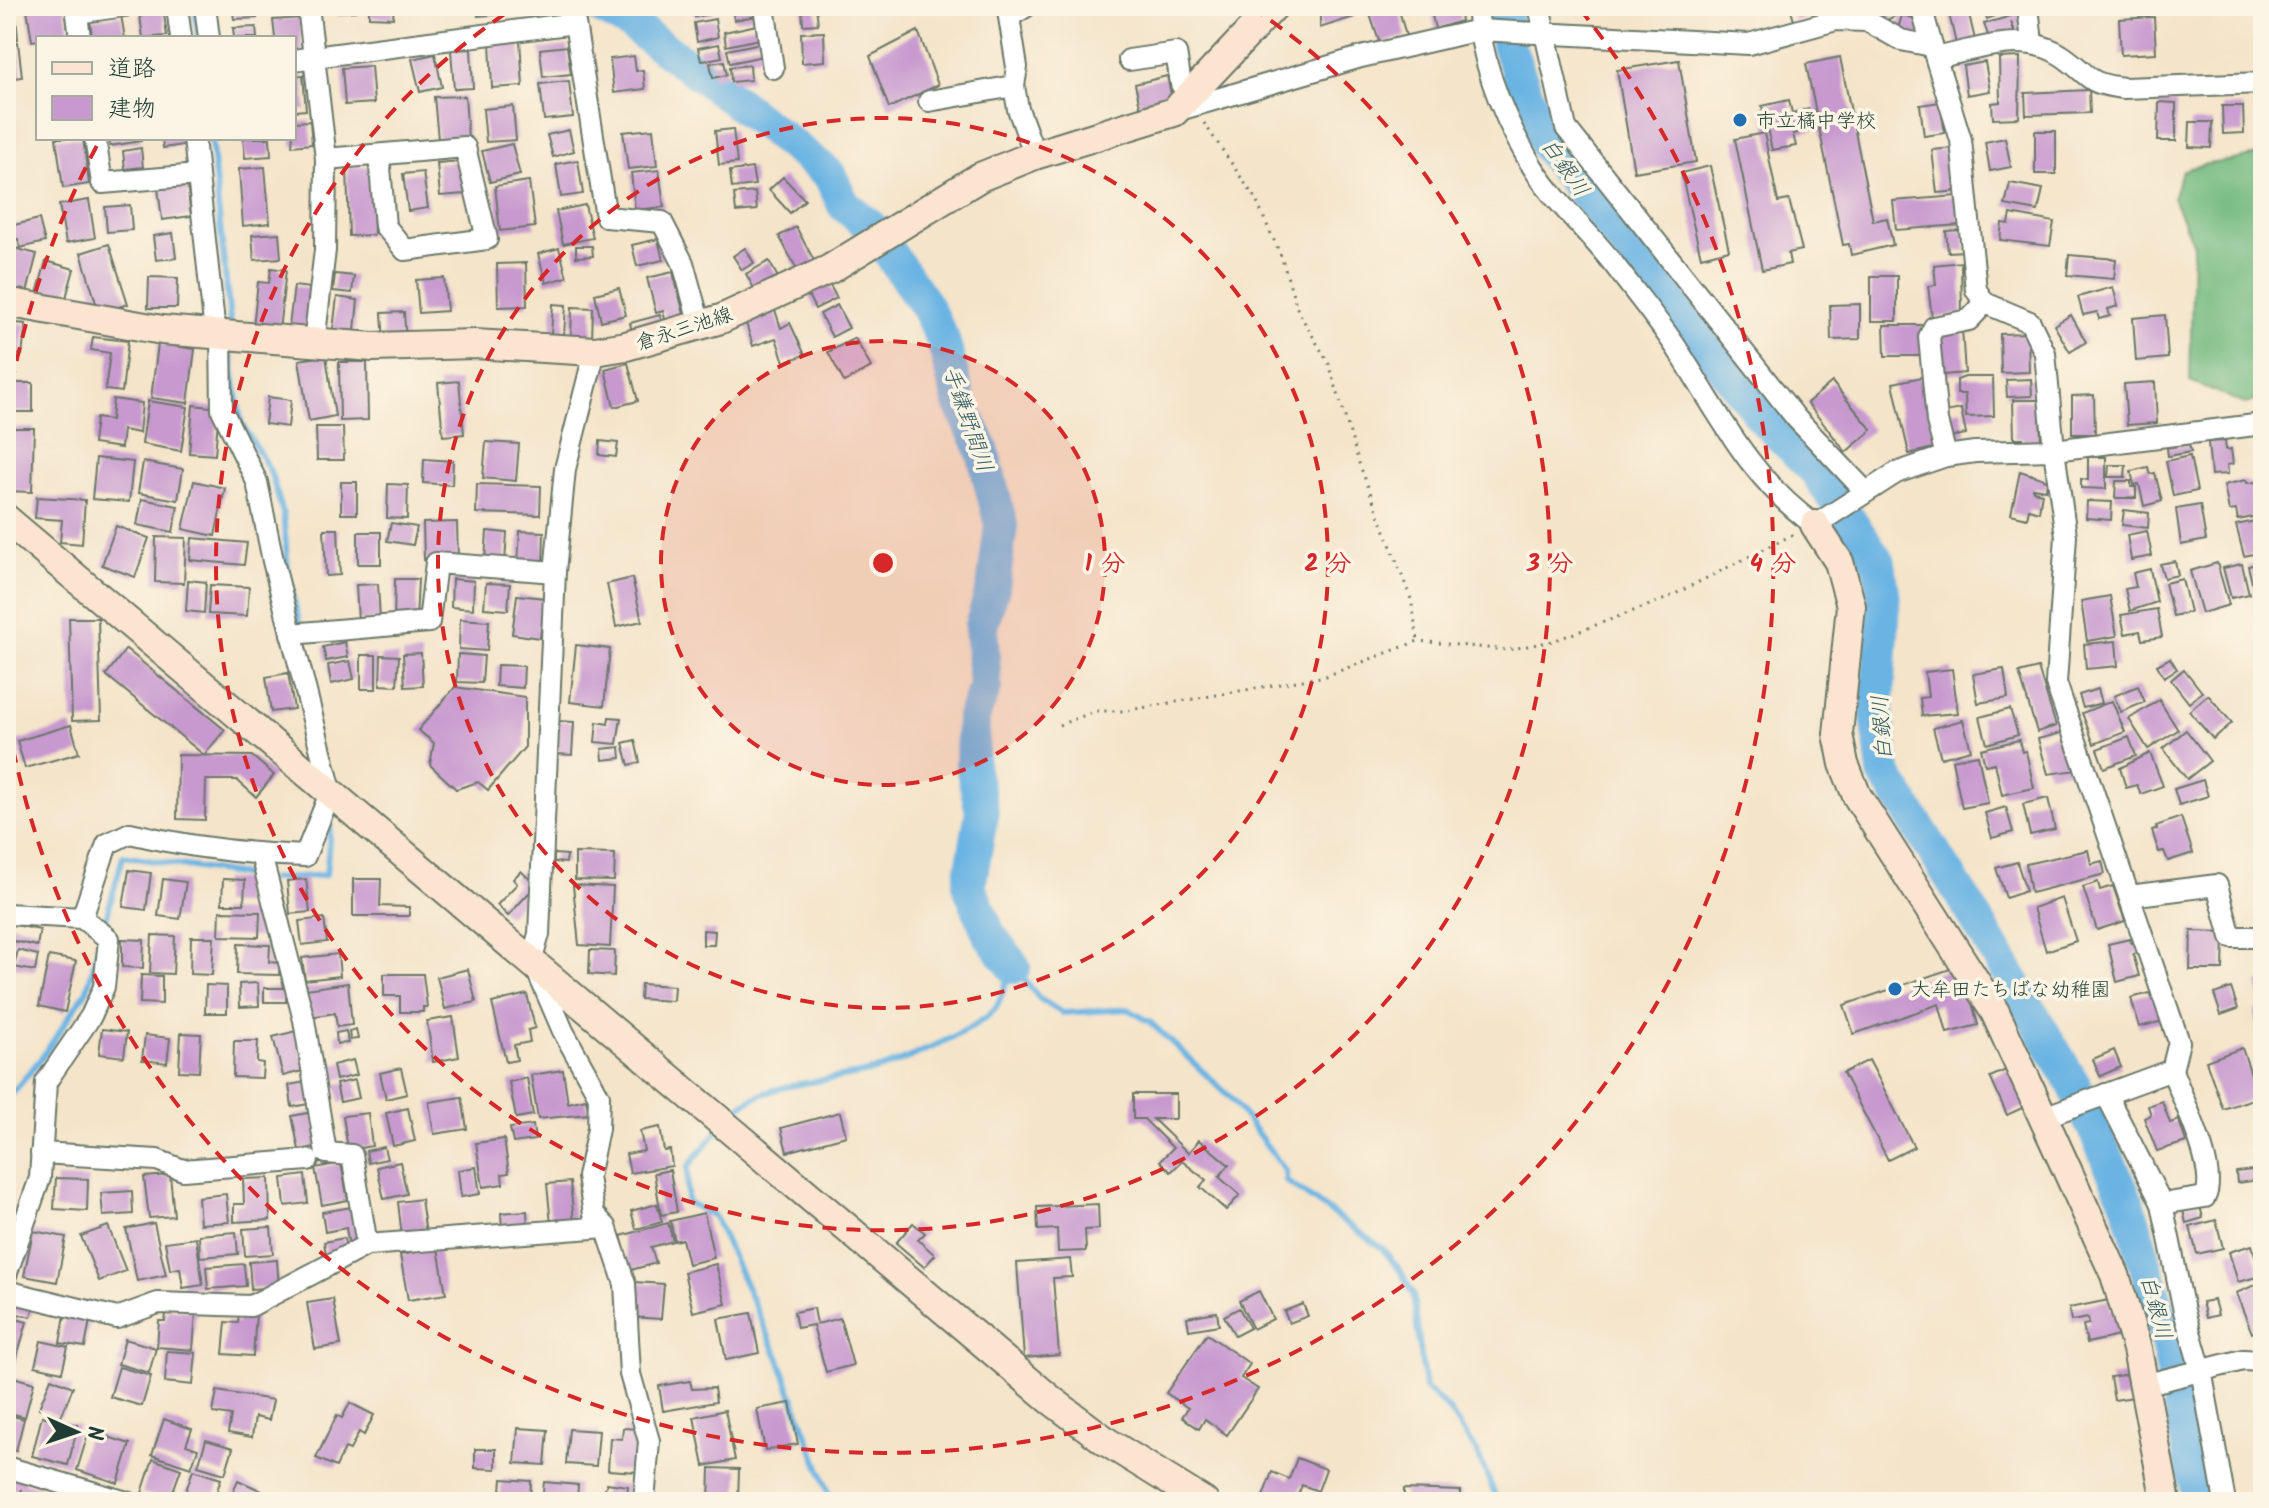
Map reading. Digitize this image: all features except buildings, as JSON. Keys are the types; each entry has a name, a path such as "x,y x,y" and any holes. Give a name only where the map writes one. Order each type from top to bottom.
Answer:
{"street":[{"path":"80,36 76,10 124,6"},
{"path":"177,6 181,36"},
{"path":"205,6 209,36"},
{"path":"308,6 304,59 326,159 325,250 314,343"},
{"path":"764,6 773,68"},
{"path":"1027,6 1009,17 1017,67 1014,86 1018,109 1035,155"},
{"name":"倉永三池線","path":"6,302 136,326 314,343 373,347 489,344 595,351 721,319 830,269 947,194 1035,155 1185,105 1274,6"},
{"path":"1477,6 1479,30 1492,87 1530,163 1610,258 1676,347 1736,444 1775,493 1821,521 1839,562 1851,606 1838,734 1844,764 1857,796 1995,1012 2115,1275 2148,1384 2166,1502"},
{"path":"1539,6 1566,128 1796,418 1862,492"},
{"path":"1921,6 1961,140 1976,290 1985,303 2030,322 2045,353 2066,536 2056,683 2179,1042 2172,1070 2203,1149 2209,1189 2205,1197 2162,1204"},
{"path":"2028,6 2032,43"},
{"path":"304,59 580,15 606,217 662,222 683,263 700,325"},
{"path":"1129,60 1176,53 1185,105 1361,57 1479,30 1749,44 1836,20 1867,21 1901,40 1934,52 2032,43 2064,57 2086,78 2103,86 2263,83"},
{"path":"929,101 1014,86"},
{"path":"95,140 102,183 198,175"},
{"path":"82,918 107,844 130,833 172,843 261,855 305,856 331,791 257,482 222,410 218,333 194,140"},
{"path":"326,159 465,147 487,239 405,250 385,226 379,155"},
{"path":"1946,456 1937,421 1929,337 1934,327 1969,320 1985,303"},
{"path":"595,351 565,469 555,572 539,934 532,959 563,1031 599,1096 598,1129 588,1177 594,1214 606,1227 625,1284 630,1374 649,1441 644,1502"},
{"path":"1821,521 1896,473 1946,456 2054,450 2263,424"},
{"path":"6,519 532,959 1051,1400 1107,1442 1204,1502"},
{"path":"291,634 429,622 436,563 555,572"},
{"path":"261,855 304,1020 326,1153 352,1155 367,1245"},
{"path":"2129,896 2217,885 2231,937 2263,937"},
{"path":"6,914 82,918 109,939 104,987 91,1016 46,1082 40,1178 6,1275"},
{"path":"2044,1117 2172,1070"},
{"path":"2100,1096 2162,1204 2225,1502"},
{"path":"41,1153 157,1160 183,1170 308,1160"},
{"path":"6,1291 117,1318 158,1303 251,1306 367,1245 606,1227"},
{"path":"2148,1384 2243,1360 2263,1361"},
{"path":"6,1467 127,1502"}],"path":[{"path":"1185,105 1255,198 1281,256 1298,311 1329,364 1359,463 1411,599 1418,641"},
{"path":"1059,725 1096,711 1124,711 1326,676 1418,641 1507,650 1553,641 1663,600 1821,521"}],"green space":[{"path":"2263,153 2263,399 2245,404 2190,381 2193,244 2173,198 2182,171"}],"waterway":[{"path":"194,6 198,36"},
{"name":"手鎌野間川","path":"598,6 632,25 829,174 844,205 872,228 926,306 943,340 959,401 982,449 1001,525 993,588 981,626 985,687 973,717 972,766 982,812 969,886 989,934 1014,967"},
{"name":"白銀川","path":"1504,6 1508,45 1546,146 1767,423 1813,468 1879,563 1884,601 1877,713 1884,773 1966,902 2074,1085 2129,1206 2166,1336 2199,1502"},
{"path":"211,140 231,330"},
{"path":"231,357 241,422 270,471 283,513 289,581 316,692"},
{"path":"272,879 326,875 332,809"},
{"path":"103,930 123,856 261,878"},
{"path":"6,1101 43,1056 87,990 99,945"},
{"path":"729,1117 742,1105 776,1089 872,1071 950,1038 994,1010 1014,967 1040,999 1062,1013 1128,1009 1150,1022 1231,1098 1285,1170 1286,1181 1382,1248 1400,1270 1413,1294 1425,1388 1447,1408 1477,1452 1498,1502"},
{"path":"719,1129 688,1167 687,1202 714,1216 779,1359 832,1502"}],"place":[{"name":"市立橘中学校","path":"1740,120"},
{"name":"大牟田たちばな幼稚園","path":"1895,989"}]}
